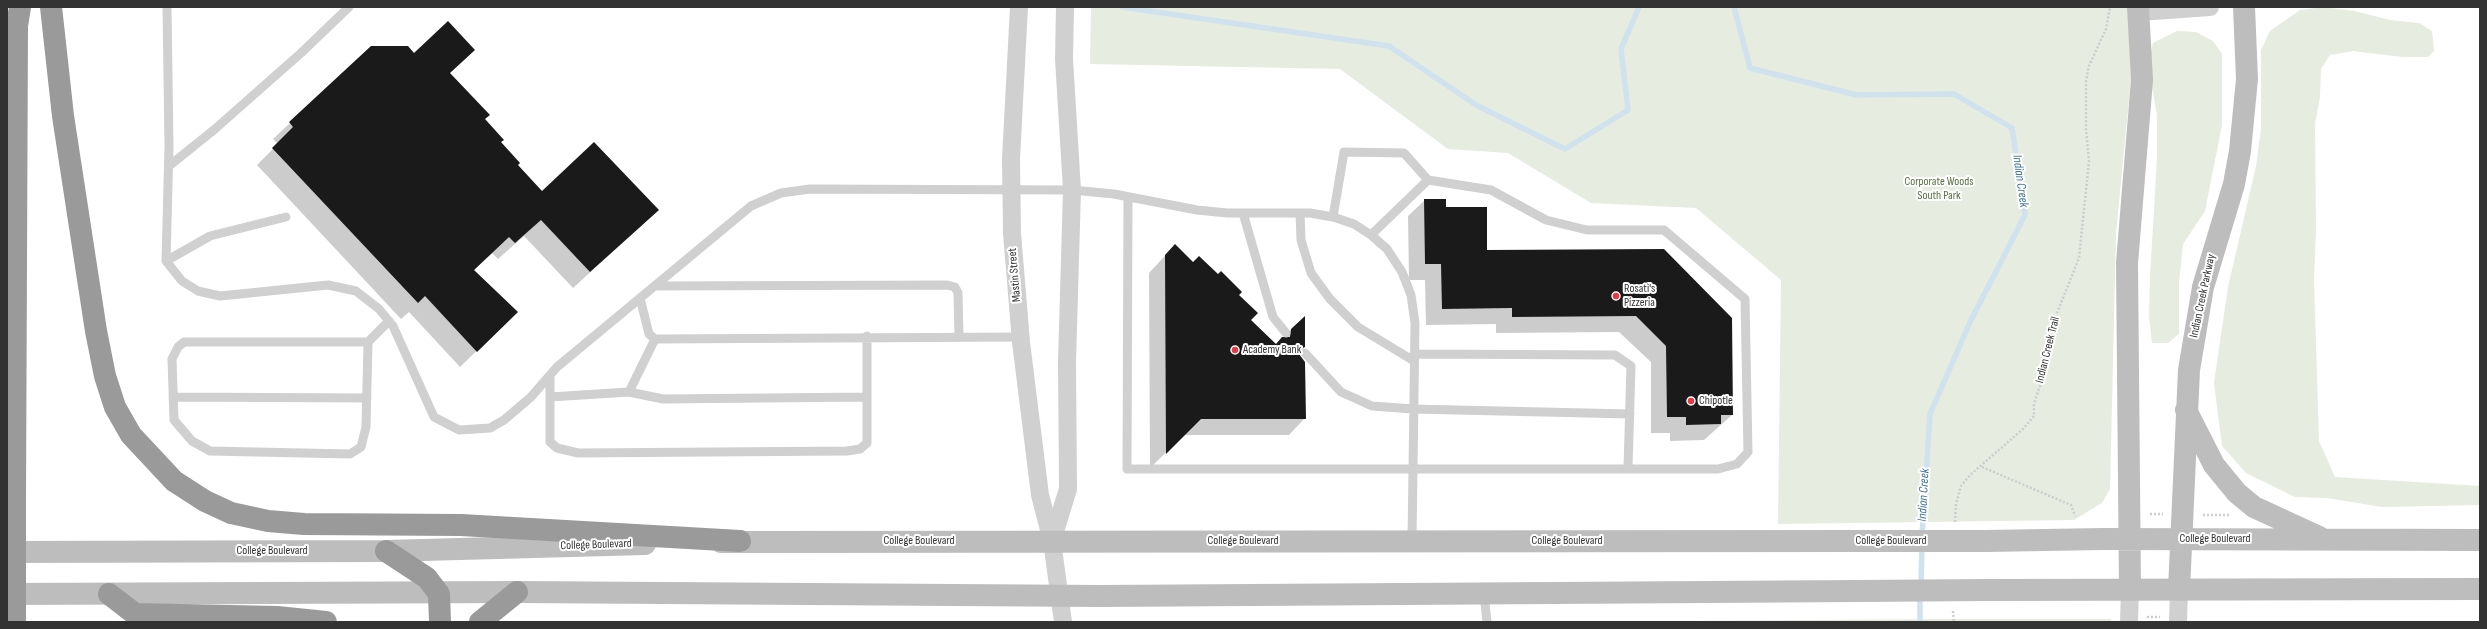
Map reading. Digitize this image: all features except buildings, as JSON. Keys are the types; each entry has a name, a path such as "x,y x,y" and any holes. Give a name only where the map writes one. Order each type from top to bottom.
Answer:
{"highway":[{"path":"15,622 17,26 20,7"},
{"path":"51,7 63,116 105,376 115,408 130,435 174,482 205,501 231,513 268,521 304,524 461,525 740,541"},
{"path":"386,551 427,578 439,594 440,622"},
{"path":"480,622 517,592"},
{"path":"109,594 135,614 278,617 326,622"}],"main road":[{"name":"Indian Creek Parkway","path":"2179,590 2185,409 2189,370 2199,307 2212,250 2234,184 2240,151 2247,80 2244,7"},
{"path":"2130,590 2127,263 2130,208 2142,80 2139,10"},
{"path":"2185,409 2214,465 2237,493 2254,507 2325,540"},
{"name":"College Boulevard","path":"7,552 386,551 740,541 1986,541 2130,539 2480,540"},
{"path":"7,594 439,594 517,592 1059,596 1483,592 2480,589"}],"street":[{"name":"Mastin Street","path":"1019,7 1010,191 1020,337 1040,494 1052,541 1063,622"},
{"name":"Mastin Street","path":"1052,541 1068,489 1067,362 1072,190 1064,59 1065,7"},
{"path":"2139,10 2210,7"},
{"path":"2130,590 2134,620"},
{"path":"2170,620 2179,590"}],"lane":[{"path":"167,7 169,166 166,261 182,281 198,291 220,296 328,285 356,291 379,309 388,321 434,417 459,430 490,428 504,420 550,376 640,298 751,206 781,193 810,189 1010,191 1072,190 1128,197 1197,210 1243,213 1300,213 1333,217 1354,224 1371,235 1387,249 1402,272 1412,295 1415,323 1412,541"},
{"path":"169,166 290,63 349,7"},
{"path":"1128,197 1127,469 1718,469 1737,464 1748,452 1745,299 1664,230 1587,230 1546,220 1491,190 1428,180 1404,153 1372,150 1344,152 1333,217"},
{"path":"1371,235 1428,180"},
{"path":"1243,213 1273,317 1286,333"},
{"path":"1300,213 1301,240 1311,273 1330,299 1358,326 1414,357 1615,355 1631,366 1628,468"},
{"path":"166,261 210,236 286,217"},
{"path":"655,286 947,285 954,287 958,293 958,336"},
{"path":"640,298 650,334 655,339 867,336 1020,337"},
{"path":"368,342 184,342 178,347 172,359 174,420 192,441 210,451 350,454 361,447 366,427 368,342 388,321"},
{"path":"550,376 550,442 557,448 578,453 848,451 860,449 867,443 867,336"},
{"path":"629,392 655,339"},
{"path":"1305,353 1340,392 1372,406 1414,409 1630,414"},
{"path":"550,397 629,392 663,399 867,397"},
{"path":"173,397 367,398"},
{"path":"1483,592 1487,622"}],"path":[{"name":"Indian Creek Trail","path":"1955,527 1956,504 1961,486 2023,429 2034,416 2034,404 2046,367 2053,323 2079,258 2089,161 2086,129 2086,80 2088,66 2106,29 2110,7"},
{"path":"1982,467 2071,505 2075,510 2075,516"},
{"path":"2149,514 2168,514"},
{"path":"2199,516 2234,515"},
{"path":"1953,604 1954,622"},
{"path":"2134,620 2170,620"}],"green space":[{"name":"Corporate Woods South Park","path":"1091,7 2128,7 2131,79 2116,233 2110,489 2102,503 2074,520 1778,524 1781,280 1696,208 1591,203 1508,153 1448,149 1340,69 1090,64"},
{"path":"2323,7 2355,11 2390,20 2419,23 2432,31 2434,51 2428,57 2403,57 2353,51 2330,55 2321,69 2320,97 2315,124 2316,230 2314,281 2319,441 2335,477 2480,486 2480,505 2382,507 2327,498 2295,497 2246,473 2222,446 2214,383 2228,287 2256,166 2261,129 2261,50 2270,31 2300,10"},
{"path":"2177,31 2196,32 2213,41 2222,54 2222,125 2205,211 2183,244 2179,282 2179,334 2168,343 2152,343 2149,317 2157,158 2157,116 2148,62 2153,43"},
{"path":"2111,619 2112,622 1565,622"}],"waterway":[{"path":"1122,7 1389,46 1476,105 1565,149 1628,110 1621,49 1639,7"},
{"name":"Indian Creek","path":"1734,7 1750,68 1857,95 1954,94 2012,128 2025,215 1971,320 1930,414 1922,536"},
{"name":"Indian Creek","path":"1921,586 1922,544"},
{"name":"Indian Creek","path":"1920,594 1920,622"}],"place":[{"name":"Rosati's Pizzeria","path":"1616,296"},
{"name":"Academy Bank","path":"1235,350"},
{"name":"Chipotle","path":"1691,401"}]}
